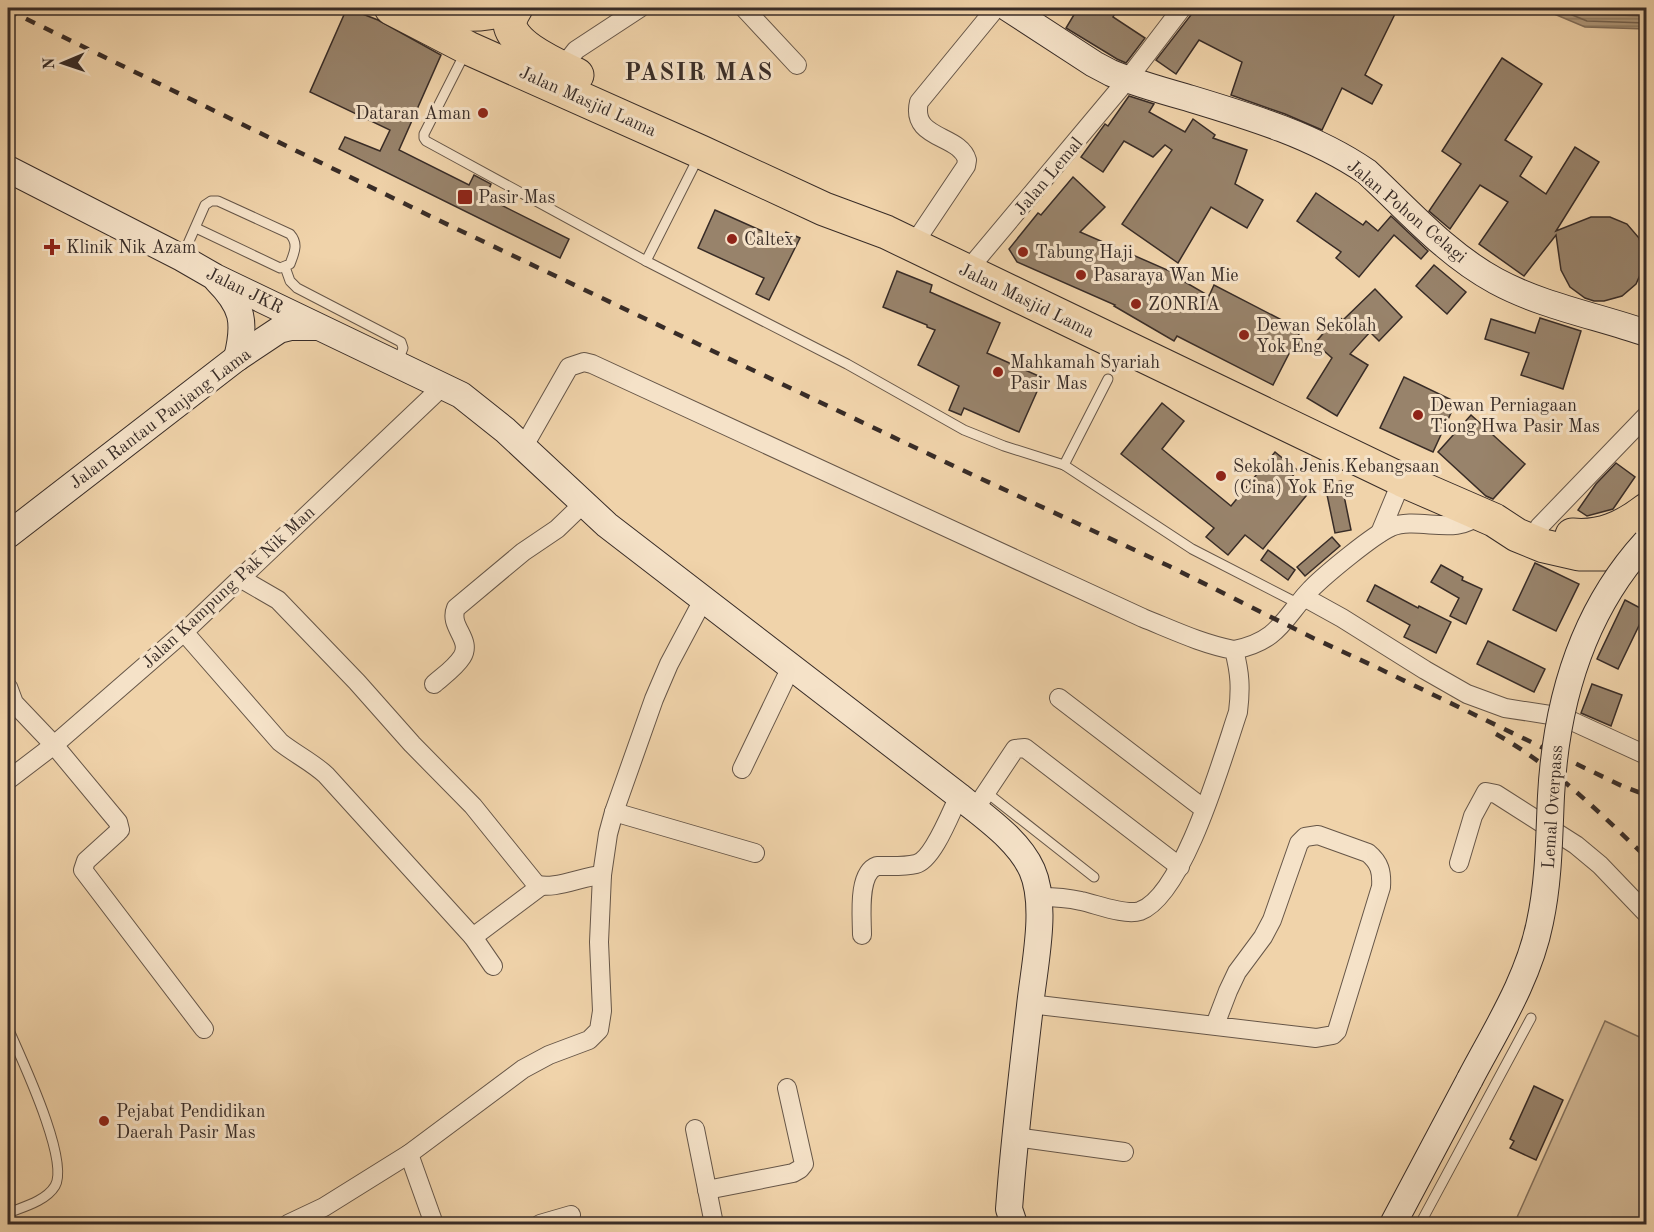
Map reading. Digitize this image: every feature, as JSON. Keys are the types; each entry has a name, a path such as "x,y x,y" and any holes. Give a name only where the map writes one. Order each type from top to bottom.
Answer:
{"highway":[{"name":"Jalan Masjid Lama","path":"391,8 468,48 701,152 797,188"},
{"path":"432,8 441,12 459,14 474,10 510,8"},
{"name":"Jalan Masjid Lama","path":"516,8 510,20 512,31 526,47 562,68 797,188 824,209 899,238 1544,546 1579,554 1603,554 1631,550 1647,543"},
{"name":"Jalan Masjid Lama","path":"1487,517 1519,522 1569,535 1591,537 1619,528 1647,510"}],"street":[{"path":"562,68 576,50 640,8"},
{"path":"744,8 797,64"},
{"path":"899,238 968,160 963,152 925,128 919,120 917,111 919,102 996,8"},
{"name":"Jalan Pohon Celagi","path":"1008,8 1094,64 1127,80 1247,116 1285,130 1334,153 1367,172 1444,245 1496,281 1558,306 1647,333"},
{"name":"Jalan Lemal","path":"967,271 1127,80 1182,8"},
{"name":"Jalan JKR","path":"8,169 215,277 443,386 479,408 524,446 607,525 791,667 973,799 1018,849 1031,868 1040,897"},
{"path":"215,277 233,296 241,320 242,337 237,357"},
{"name":"Jalan Rantau Panjang Lama","path":"8,535 237,357 279,330 302,326 323,328"},
{"path":"524,446 569,367 584,362 592,364 1143,618 1185,635 1234,650 1252,646 1277,630 1312,588 1380,533 1400,524 1413,522 1443,525 1487,517"},
{"name":"Jalan Kampung Pak Nik Man","path":"8,780 54,745 184,632 443,386"},
{"path":"1539,527 1647,416"},
{"path":"1380,533 1402,480"},
{"path":"434,684 457,663 465,650 463,638 455,625 456,608 523,552 557,529 584,503"},
{"name":"Lemal Overpass","path":"1393,1224 1524,977 1536,941 1546,887 1554,756 1567,688 1586,634 1604,598 1647,543"},
{"path":"1603,554 1620,566 1622,586"},
{"path":"1563,717 1578,665 1593,633 1622,586 1647,558"},
{"path":"240,578 278,600 473,806 536,884 549,887 602,875"},
{"path":"288,1224 351,1191 409,1154 523,1069 549,1055 595,1036 599,1030 602,1011 599,942 604,851 614,812 665,673 703,600"},
{"path":"1302,601 1342,618 1467,694 1505,708 1563,717 1647,755"},
{"path":"184,632 263,725 293,753 326,775 473,938 493,966"},
{"path":"1014,1224 1009,1209 1040,897 1079,900 1125,912 1139,912 1165,889 1192,843 1238,712 1241,690 1240,673 1234,650"},
{"path":"742,769 791,667"},
{"path":"8,687 14,704 54,745 118,822 118,832 86,861 83,870 204,1029"},
{"path":"1059,698 1204,809"},
{"path":"862,935 864,882 867,873 877,866 911,865 924,860 1015,749 1025,748 1180,867"},
{"path":"1459,863 1473,816 1486,792 1497,794 1576,845 1600,865 1647,913"},
{"path":"614,812 755,853"},
{"path":"1030,1004 1215,1024 1316,1038 1333,1035 1337,1031 1381,887 1381,868 1375,858 1368,853 1318,835 1305,837 1299,843 1272,920 1263,937 1237,972 1227,991 1215,1024"},
{"path":"473,938 541,886"},
{"path":"707,1190 793,1173 804,1164 787,1088"},
{"path":"695,1129 714,1224"},
{"path":"1015,1137 1125,1152"},
{"path":"409,1154 434,1224"},
{"path":"540,1224 571,1215"}],"lane":[{"path":"468,48 424,134 426,141 646,261 847,363 964,430 1004,446 1064,465 1192,549 1302,601"},
{"path":"646,261 701,152"},
{"path":"182,258 205,205 211,201 218,201 290,234 296,248 290,264 280,268 196,228"},
{"path":"285,267 290,281 297,288 401,342 403,348 397,363"},
{"path":"1064,465 1108,379"},
{"path":"973,799 1094,877"},
{"path":"1420,1224 1531,1018"},
{"path":"8,1028 42,1107 58,1165 57,1183 51,1192 37,1201 8,1213"}],"shaded area":[{"path":"1605,1021 1646,1040 1646,1224 1514,1224"}],"water":[{"path":"1540,8 1646,8 1646,29 1585,27"}],"building":[{"path":"347,8 378,20 441,55 399,150 469,185 474,175 491,184 487,194 501,200 499,204 569,239 560,258 339,149 345,137 380,151 390,130 310,92"},
{"path":"1078,8 1118,8 1113,17 1145,38 1126,63 1117,59 1066,28"},
{"path":"1193,8 1381,8 1395,14 1365,75 1382,85 1372,104 1342,88 1322,130 1231,95 1242,62 1199,40 1176,74 1156,60 1191,15"},
{"path":"1502,58 1542,84 1505,140 1532,157 1520,176 1546,194 1575,147 1599,162 1556,231 1591,217 1610,217 1627,224 1639,238 1644,266 1636,284 1622,296 1594,301 1585,298 1570,287 1561,270 1556,235 1524,276 1479,244 1508,202 1480,185 1450,229 1429,211 1461,164 1442,151"},
{"path":"1129,96 1154,104 1149,112 1185,132 1193,119 1215,135 1213,138 1247,150 1235,184 1263,200 1247,228 1211,207 1178,263 1122,224 1172,150 1165,145 1153,157 1124,141 1103,172 1081,157 1105,124 1108,126"},
{"path":"1073,177 1105,207 1080,232 1172,272 1171,274 1209,296 1214,285 1301,330 1273,385 1177,336 1174,341 1115,305 1017,262 1009,249 1038,213 1041,215"},
{"path":"1316,193 1363,225 1366,221 1378,231 1391,216 1428,251 1421,259 1394,235 1359,277 1336,258 1341,252 1297,221"},
{"path":"715,210 782,240 786,232 800,238 769,300 756,294 764,278 698,248"},
{"path":"1434,265 1466,292 1447,314 1416,286"},
{"path":"897,271 932,285 930,292 1000,323 987,353 1043,378 1019,432 964,408 961,415 949,410 959,386 918,365 935,330 883,307"},
{"path":"1375,289 1402,317 1379,341 1370,332 1350,354 1368,365 1337,416 1307,398 1332,358 1315,343 1338,316 1343,320"},
{"path":"1540,318 1581,331 1563,389 1521,375 1529,353 1485,339 1491,319 1535,333"},
{"name":"Dewan Perniagaan Tiong Hwa Pasir Mas","path":"1404,377 1456,402 1433,452 1380,428"},
{"path":"1162,403 1184,421 1162,449 1231,506 1275,452 1297,470 1292,477 1310,491 1263,549 1245,535 1228,555 1206,537 1214,528 1121,454"},
{"path":"1471,415 1525,464 1493,499 1486,496 1438,452"},
{"path":"1616,463 1635,477 1613,509 1587,516 1578,510 1596,484"},
{"path":"1341,481 1351,530 1335,533 1325,485"},
{"path":"1332,537 1340,546 1305,576 1297,567"},
{"path":"1268,550 1295,570 1288,580 1261,560"},
{"path":"1535,563 1579,584 1556,631 1513,610"},
{"path":"1441,565 1463,577 1462,580 1482,589 1466,624 1450,616 1459,598 1431,582"},
{"path":"1375,585 1418,608 1419,606 1451,622 1436,653 1404,637 1410,625 1367,601"},
{"path":"1625,600 1646,611 1618,669 1597,659"},
{"path":"1488,641 1545,669 1534,692 1477,664"},
{"path":"1592,684 1622,695 1611,726 1581,713"},
{"path":"1534,1086 1563,1100 1536,1160 1510,1148 1514,1141 1510,1139"}],"railway":[{"path":"8,10 434,218 1169,566 1313,638 1622,786 1646,795"},
{"path":"1496,734 1556,775 1646,857"}],"place":[{"name":"Dataran Aman","path":"483,113"},
{"name":"Pasir Mas","path":"465,197"},
{"name":"Caltex","path":"732,239"},
{"name":"Klinik Nik Azam","path":"52,247"},
{"name":"Tabung Haji","path":"1023,252"},
{"name":"Pasaraya Wan Mie","path":"1081,275"},
{"name":"ZONRIA","path":"1136,304"},
{"name":"Dewan Sekolah Yok Eng","path":"1244,335"},
{"name":"Mahkamah Syariah Pasir Mas","path":"998,372"},
{"name":"Dewan Perniagaan Tiong Hwa Pasir Mas","path":"1418,415"},
{"name":"Sekolah Jenis Kebangsaan (Cina) Yok Eng","path":"1221,476"},
{"name":"Pejabat Pendidikan Daerah Pasir Mas","path":"104,1121"}],"district":[{"name":"PASIR MAS","path":"699,72"}]}
